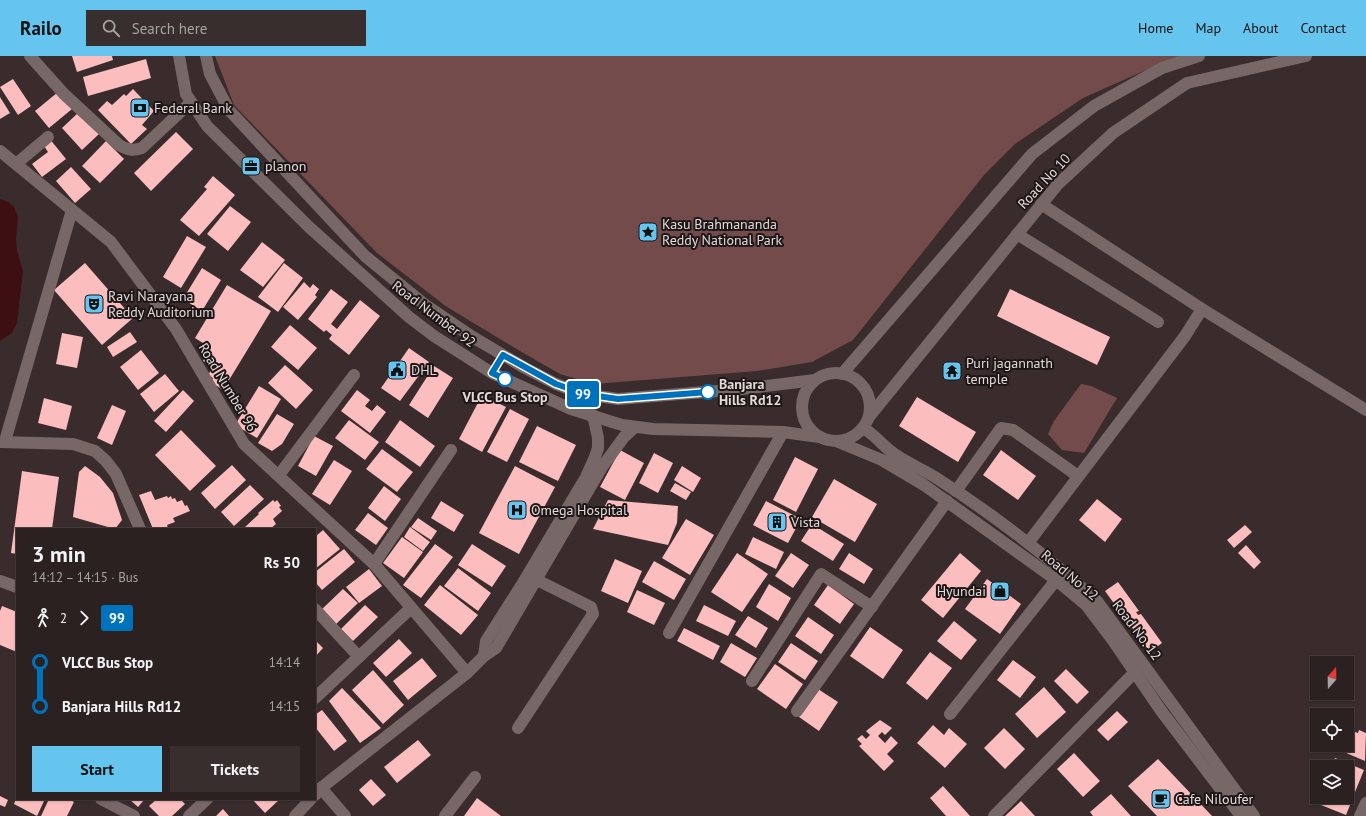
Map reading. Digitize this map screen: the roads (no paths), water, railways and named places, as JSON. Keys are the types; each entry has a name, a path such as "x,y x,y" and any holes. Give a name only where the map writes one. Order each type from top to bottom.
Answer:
{"street":[{"path":"30,56 64,94 125,149 133,151 142,148 191,102"},
{"name":"Road Number 92","path":"179,56 183,81 191,102 207,126 308,226 409,317 434,336 492,373 571,409 622,425 653,429 783,432 820,437"},
{"name":"Road Number 92","path":"206,56 210,74 229,110 365,256 424,304 503,355 556,384 584,394 618,399 742,389 815,380"},
{"name":"Road No 10","path":"842,374 1032,154 1094,106 1162,68 1199,56"},
{"name":"Road No 10","path":"866,423 1058,184 1113,133 1187,83 1306,56"},
{"path":"16,164 48,137"},
{"name":"Road Number 96","path":"0,151 111,242 176,329 244,444 374,564 467,673"},
{"path":"1041,204 1202,309 1366,410"},
{"path":"72,210 3,442 73,444 95,451 106,461 116,474 140,528"},
{"path":"308,226 323,212"},
{"path":"1017,234 1158,322"},
{"path":"1028,543 1185,336 1202,309"},
{"path":"492,373 503,355"},
{"path":"828,374 842,374 853,378 862,385 870,406 866,423 851,438 836,441 820,437 811,430 804,420 802,410 803,398 808,388 815,380 828,374"},
{"path":"279,475 354,375"},
{"path":"484,656 486,641 521,586 586,477 598,448 598,438 593,416"},
{"name":"Road No. 12","path":"866,423 872,433 884,446 896,455 937,478 1028,543 1097,601 1130,645 1172,706 1254,816"},
{"path":"344,816 318,792 467,673 484,656 496,648 602,467 624,437 635,427"},
{"path":"956,491 1001,428 1013,430 1078,476"},
{"path":"669,633 783,432"},
{"name":"Road No 12","path":"836,441 882,460 924,485 1056,580 1086,605 1114,642 1162,712 1241,816"},
{"path":"374,564 452,450"},
{"path":"797,712 947,501"},
{"path":"752,681 821,574 872,607"},
{"path":"518,728 593,614 590,607 537,580"},
{"path":"950,714 1056,580"},
{"path":"0,581 16,587"},
{"path":"316,697 411,608"},
{"path":"316,610 359,657"},
{"path":"994,816 1134,672"},
{"path":"445,816 475,778"},
{"path":"103,800 134,816"},
{"path":"189,816 206,800"},
{"path":"295,816 310,800"},
{"path":"1360,816 1366,803"}],"place":[{"name":"Federal Bank","path":"140,108"},
{"name":"planon","path":"251,166"},
{"name":"Kasu Brahmananda Reddy National Park","path":"648,232"},
{"name":"Ravi Narayana Reddy Auditorium","path":"94,304"},
{"name":"DHL","path":"397,370"},
{"name":"Puri jagannath temple","path":"952,371"},
{"name":"VLCC Bus Stop","path":"505,379"},
{"name":"Banjara Hills Rd12","path":"708,392"},
{"name":"Omega Hospital","path":"517,510"},
{"name":"Vista","path":"777,522"},
{"name":"Hyundai","path":"1000,591"},
{"name":"Cafe Niloufer","path":"1161,799"}]}
